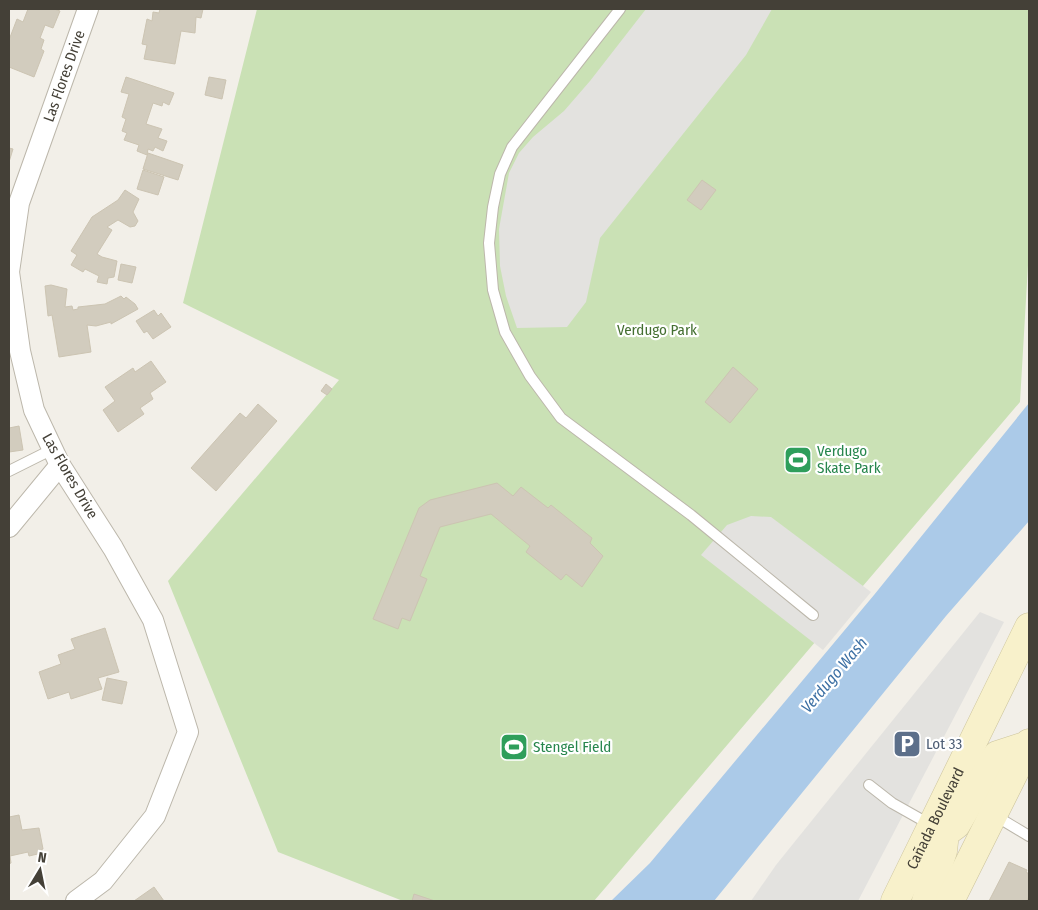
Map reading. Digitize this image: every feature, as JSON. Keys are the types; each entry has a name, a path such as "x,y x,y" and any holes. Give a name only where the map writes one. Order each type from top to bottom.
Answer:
{"main road":[{"name":"Cañada Boulevard","path":"894,901 939,829 1029,626"},
{"path":"926,901 943,851 939,829 956,825 997,755 1027,753"},
{"path":"950,901 1027,753"}],"street":[{"name":"Las Flores Drive","path":"76,901 103,881 155,816 188,732 153,620 113,548 57,457 34,410 20,351 9,272 19,203 88,9"},
{"path":"9,527 57,457"}],"lane":[{"path":"620,9 512,146 500,174 492,207 489,243 493,290 505,332 530,376 561,418 691,515 813,615"},
{"path":"9,471 57,457"},
{"path":"869,785 892,803 939,829"},
{"path":"994,815 1029,836"}],"green space":[{"name":"Verdugo Park","path":"257,9 1029,9 1029,248 1020,402 594,901 403,901 278,852 168,581 339,380 183,303"}],"shaded area":[{"path":"646,9 772,9 746,55 600,238 586,302 567,327 517,328 506,296 500,266 499,229 509,173 519,153 533,137 564,111"},
{"path":"751,516 771,517 871,592 823,650 701,555 727,525"},
{"name":"Lot 33","path":"980,612 1004,622 858,901 751,901 776,865"}],"water":[{"name":"Verdugo Wash","path":"1029,403 1029,521 946,616 714,901 611,901 650,863 874,595"}],"building":[{"path":"28,9 54,9 60,11 53,28 45,25 40,38 44,40 41,49 44,51 34,77 9,67 9,40 17,19 23,22"},
{"path":"160,9 203,9 201,18 196,17 195,33 181,31 175,64 144,59 147,45 142,44 147,19 152,21 153,12 159,13"},
{"path":"126,77 174,93 169,105 163,102 162,106 153,103 146,124 162,129 158,138 167,141 163,151 155,147 153,151 148,149 147,155 137,151 139,145 124,140 127,133 122,131 126,119 122,117 129,94 121,92"},
{"path":"209,77 226,80 222,99 205,95"},
{"path":"9,148 13,149 9,162"},
{"path":"148,153 183,165 178,180 143,169"},
{"path":"143,170 164,177 158,195 137,189"},
{"path":"702,180 716,190 701,210 687,200"},
{"path":"125,190 139,199 133,212 138,221 135,226 130,227 118,220 107,227 112,230 97,254 117,261 114,277 108,278 107,284 97,282 99,276 85,269 83,272 71,265 77,255 71,251 92,217 118,200"},
{"path":"121,264 136,267 132,283 118,280"},
{"path":"51,285 67,289 65,307 72,306 73,310 78,309 78,307 105,304 121,296 124,299 126,297 138,309 111,324 111,322 96,326 87,325 91,352 59,357 52,315 48,316 45,286"},
{"path":"154,310 158,316 161,313 171,327 153,339 147,331 144,333 136,321"},
{"path":"151,361 166,382 150,393 153,399 140,408 144,414 118,432 103,410 115,401 105,387 133,368 135,372"},
{"path":"733,367 758,389 730,423 705,402"},
{"path":"326,384 332,389 327,395 321,391"},
{"path":"258,404 277,421 216,491 191,468 240,413 246,418"},
{"path":"19,426 23,450 9,452 9,428"},
{"path":"497,483 513,496 521,487 548,508 551,505 592,538 590,543 603,556 582,587 566,574 561,580 526,552 530,546 491,514 440,527 420,576 427,579 410,621 402,618 398,629 373,619 419,508 430,500"},
{"path":"105,628 119,672 98,678 102,689 71,699 69,692 48,699 39,672 61,664 58,655 75,649 71,639"},
{"path":"107,678 127,682 122,704 102,700"},
{"path":"19,815 22,830 39,828 43,849 42,853 29,856 28,852 10,856 11,863 9,864 9,817"},
{"path":"1009,862 1027,870 1026,872 1029,874 1029,896 1027,901 989,901"},
{"path":"154,887 164,901 134,901"},
{"path":"414,894 435,901 412,901"}],"place":[{"name":"Verdugo Skate Park","path":"798,460"},
{"name":"Lot 33","path":"907,744"},
{"name":"Stengel Field","path":"514,747"}]}
